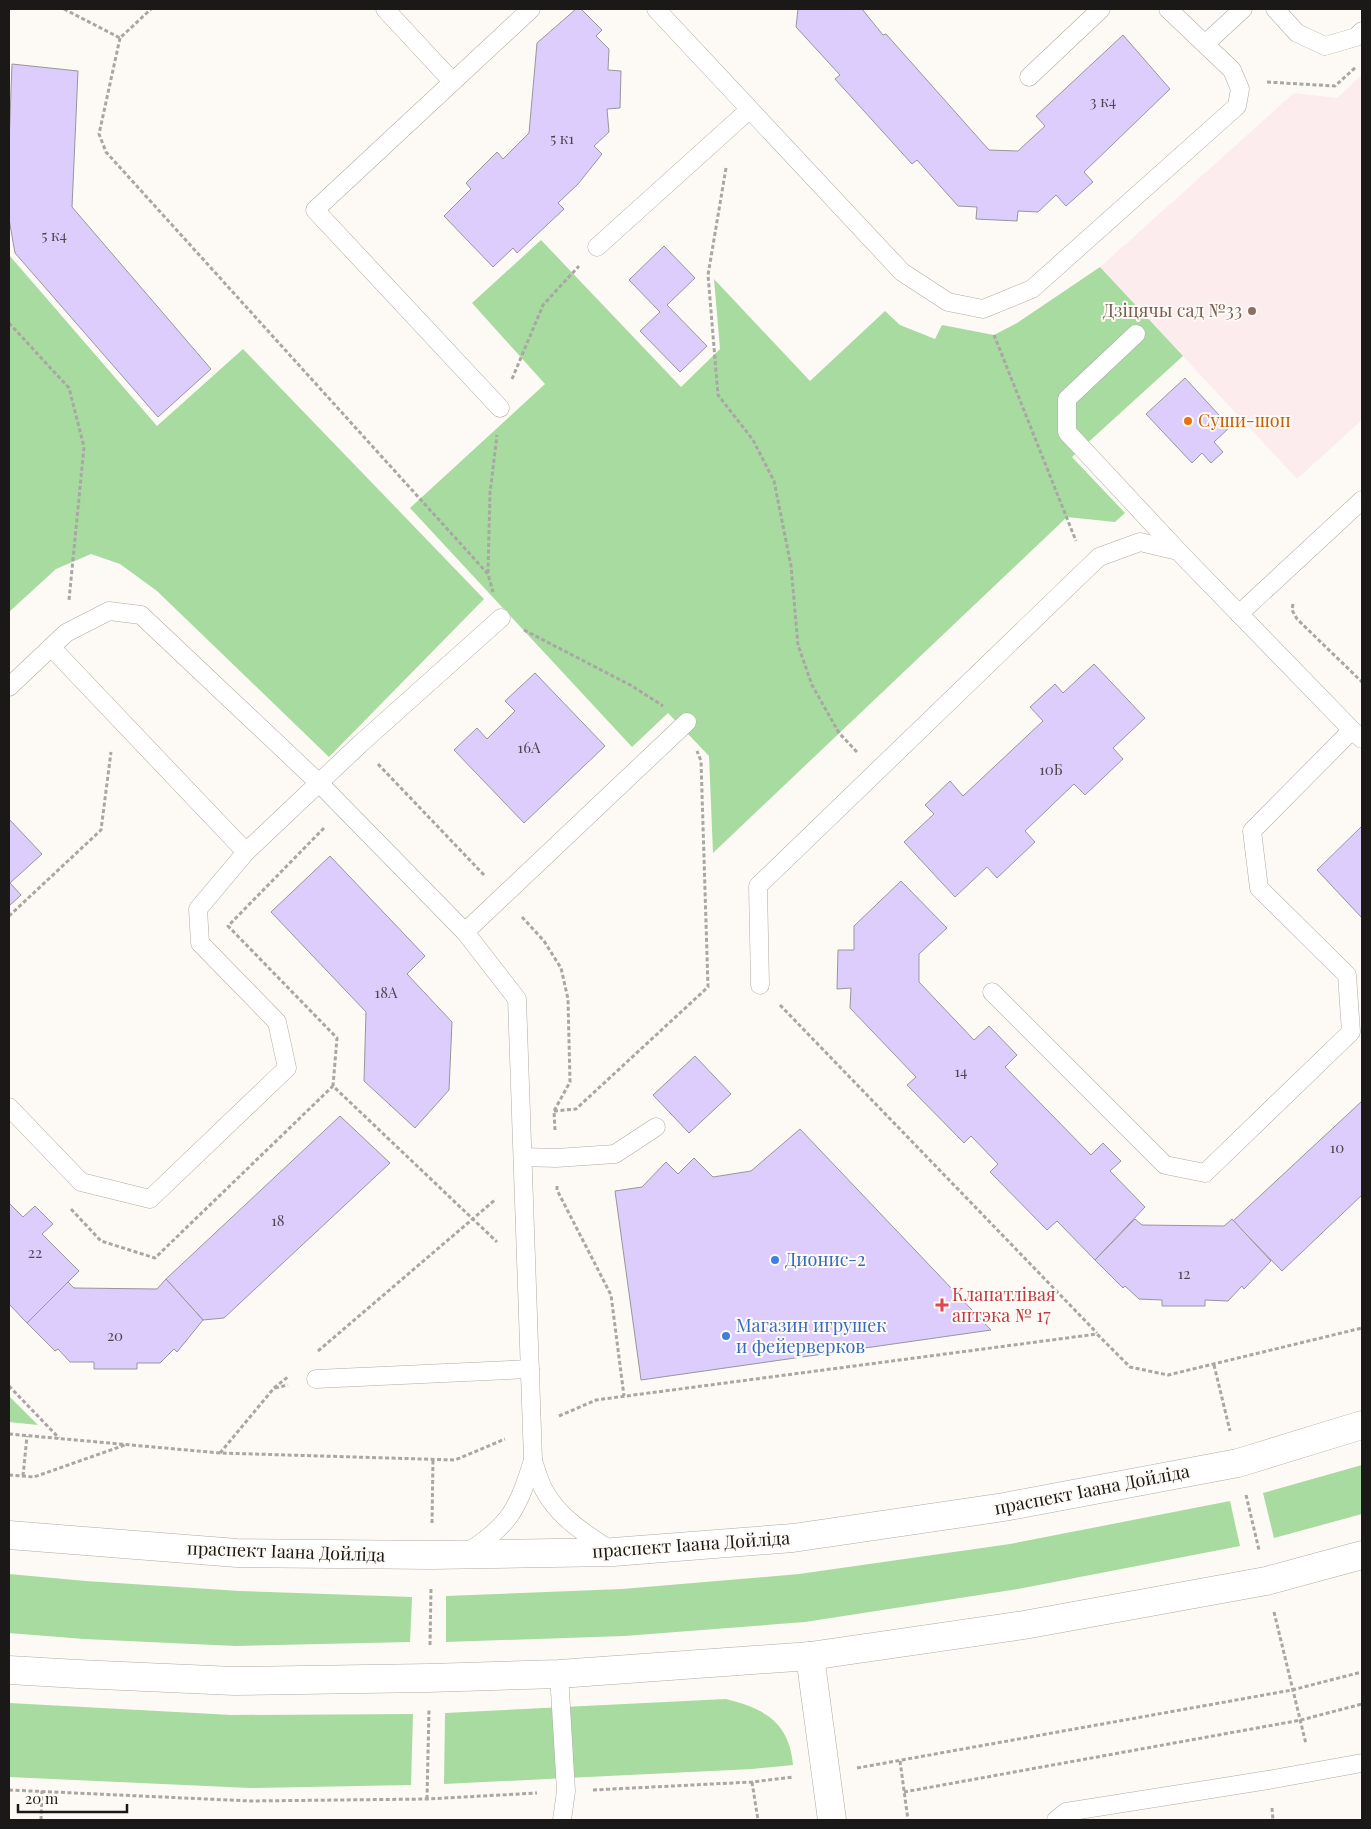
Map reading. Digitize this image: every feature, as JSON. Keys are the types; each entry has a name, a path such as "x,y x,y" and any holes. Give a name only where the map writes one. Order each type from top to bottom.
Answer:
{"main road":[{"name":"праспект Іаана Дойліда","path":"9,1535 237,1553 431,1555 613,1552 793,1538 1004,1508 1238,1463 1362,1426"},
{"path":"9,1670 234,1681 429,1678 559,1674 810,1656 1024,1625 1257,1583 1362,1555"},
{"path":"810,1656 832,1820"}],"lane":[{"path":"385,9 452,81"},
{"path":"500,408 315,210 531,9"},
{"path":"656,9 902,272 948,302 983,309 1032,289 1237,106 1240,89 1232,70 1168,9"},
{"path":"1030,77 1101,9"},
{"path":"1205,44 1243,9"},
{"path":"1275,9 1297,33 1324,46 1356,37 1362,32"},
{"path":"596,247 749,110"},
{"path":"992,992 1165,1165 1205,1172 1351,1032 1347,975 1259,888 1252,831 1357,734 1178,551 1067,432 1067,399 1136,334"},
{"path":"1239,614 1362,500"},
{"path":"760,985 758,886 1099,557 1140,542 1178,551"},
{"path":"9,687 66,633 109,611 141,615 320,784 466,932 517,1000 533,1460 543,1489 559,1512 613,1552"},
{"path":"9,1107 81,1182 150,1199 287,1068 277,1022 200,944 198,909 246,852 320,784 359,745 501,618"},
{"path":"51,647 246,852"},
{"path":"466,932 687,722"},
{"path":"523,1157 556,1158 615,1154 656,1127"},
{"path":"316,1379 530,1369"},
{"path":"462,1555 490,1537 510,1515 522,1491 533,1460"},
{"path":"559,1674 566,1792 562,1820"},
{"path":"1056,1820 1066,1812 1268,1780 1362,1762"}],"path":[{"path":"64,9 120,38"},
{"path":"151,9 120,38 99,134 106,152 488,574 501,618 632,686 687,722 701,761 708,987 576,1109 554,1111"},
{"path":"1236,81 1335,86 1362,62"},
{"path":"734,124 708,275 718,395 753,440 774,481 790,566 798,645 812,685 839,733 876,772"},
{"path":"983,309 1087,568"},
{"path":"9,323 68,388 84,447 66,633"},
{"path":"1293,599 1292,610 1297,619 1362,682"},
{"path":"9,916 101,830 116,715"},
{"path":"68,1206 101,1241 155,1258 333,1086 337,1038 228,926 344,808"},
{"path":"760,985 1130,1366 1168,1375 1362,1328"},
{"path":"333,1086 472,1220"},
{"path":"312,1356 523,1176"},
{"path":"9,1434 220,1453 455,1460 596,1400 1097,1334"},
{"path":"220,1453 274,1388 290,1376"},
{"path":"9,1386 59,1438"},
{"path":"23,1476 27,1436"},
{"path":"9,1475 34,1478 126,1445"},
{"path":"428,1798 433,1459"},
{"path":"9,1790 250,1801 428,1798 752,1782 900,1761 1292,1690 1362,1672"},
{"path":"904,1792 1301,1720 1362,1704"},
{"path":"900,1761 908,1820"},
{"path":"752,1782 758,1820"},
{"path":"41,1820 42,1791"}],"shaded area":[{"name":"Дзіцячы сад №33","path":"1362,75 1362,420 1297,479 1100,267 1294,93 1337,98"}],"green space":[{"path":"541,240 681,387 720,349 714,279 810,381 885,311 900,325 935,339 942,325 994,335 1017,323 1100,267 1183,356 1072,457 1125,513 1115,522 1067,517 713,853 709,756 668,713 632,747 410,508 545,384 472,303"},
{"path":"9,255 157,426 243,349 484,599 329,757 157,591 120,564 91,554 56,569 9,612"},
{"path":"9,1396 38,1425 9,1422"},
{"path":"1362,1465 1362,1514 1274,1538 1263,1493"},
{"path":"1230,1501 1240,1546 1018,1589 805,1622 624,1636 446,1642 446,1596 622,1589 799,1574 1010,1544"},
{"path":"9,1574 240,1591 412,1597 410,1642 236,1646 84,1639 9,1633"},
{"path":"726,1699 752,1707 773,1720 786,1738 791,1750 793,1765 752,1769 444,1784 445,1713"},
{"path":"9,1703 232,1715 413,1714 411,1785 250,1788 9,1777"}],"building":[{"path":"576,9 581,9 602,30 596,36 609,49 608,70 621,71 620,108 607,109 609,132 594,146 602,154 578,184 558,203 564,209 517,253 513,248 493,267 444,216 471,189 466,183 497,152 503,159 529,133 537,43"},
{"path":"798,9 862,9 883,35 886,34 989,150 1018,151 1045,126 1036,116 1123,35 1170,89 1084,172 1093,182 1066,206 1056,195 1038,212 1018,211 1017,221 976,219 977,207 958,206 917,160 912,164 835,79 840,75 796,27"},
{"path":"12,64 78,71 72,207 211,369 158,417 15,253 9,219"},
{"path":"664,246 695,278 667,305 707,346 680,372 640,331 660,312 629,280"},
{"name":"Суши-шоп","path":"1185,378 1230,427 1214,442 1223,452 1211,463 1202,453 1192,463 1146,414"},
{"path":"1094,664 1145,718 1113,748 1123,759 1085,795 1074,784 1025,831 1035,842 997,878 987,867 955,897 904,842 934,814 925,805 950,781 963,796 1043,721 1030,707 1055,684 1063,693"},
{"path":"535,673 605,746 524,823 454,750 477,728 487,739 515,711 505,701"},
{"path":"9,819 42,854 10,883 21,895 9,906"},
{"path":"1362,826 1362,918 1317,870"},
{"path":"330,856 425,956 407,974 452,1022 449,1090 415,1128 364,1081 366,1012 271,912"},
{"path":"901,881 947,928 919,954 919,982 974,1040 989,1026 1017,1055 1005,1067 1091,1155 1103,1143 1121,1161 1110,1171 1145,1207 1095,1260 1057,1221 1047,1230 990,1172 998,1164 971,1136 964,1143 907,1085 916,1077 850,1008 851,988 837,989 838,950 854,950 854,926"},
{"path":"695,1056 731,1094 689,1133 653,1095"},
{"path":"1362,1101 1362,1195 1282,1271 1233,1221"},
{"path":"340,1116 390,1163 224,1318 203,1320 166,1279"},
{"name":"Дионис-2","path":"800,1129 991,1330 641,1380 615,1191 642,1187 666,1162 678,1174 694,1158 713,1177 751,1171"},
{"path":"9,1203 23,1217 35,1206 53,1224 42,1234 79,1271 27,1323 9,1304"},
{"path":"1135,1219 1142,1225 1224,1226 1232,1219 1271,1261 1244,1289 1242,1286 1228,1301 1205,1300 1205,1306 1162,1306 1162,1300 1139,1299 1125,1286 1123,1288 1095,1260"},
{"path":"166,1279 203,1320 177,1352 174,1349 160,1363 137,1363 137,1369 94,1369 94,1362 70,1362 58,1349 55,1351 27,1323 68,1282 74,1288 157,1289"}],"place":[{"name":"Дзіцячы сад №33","path":"1252,311"},
{"name":"Суши-шоп","path":"1188,421"},
{"name":"Дионис-2","path":"775,1260"},
{"name":"Клапатлівая аптэка № 17","path":"942,1305"},
{"name":"Магазин игрушек и фейерверков","path":"726,1336"}]}
